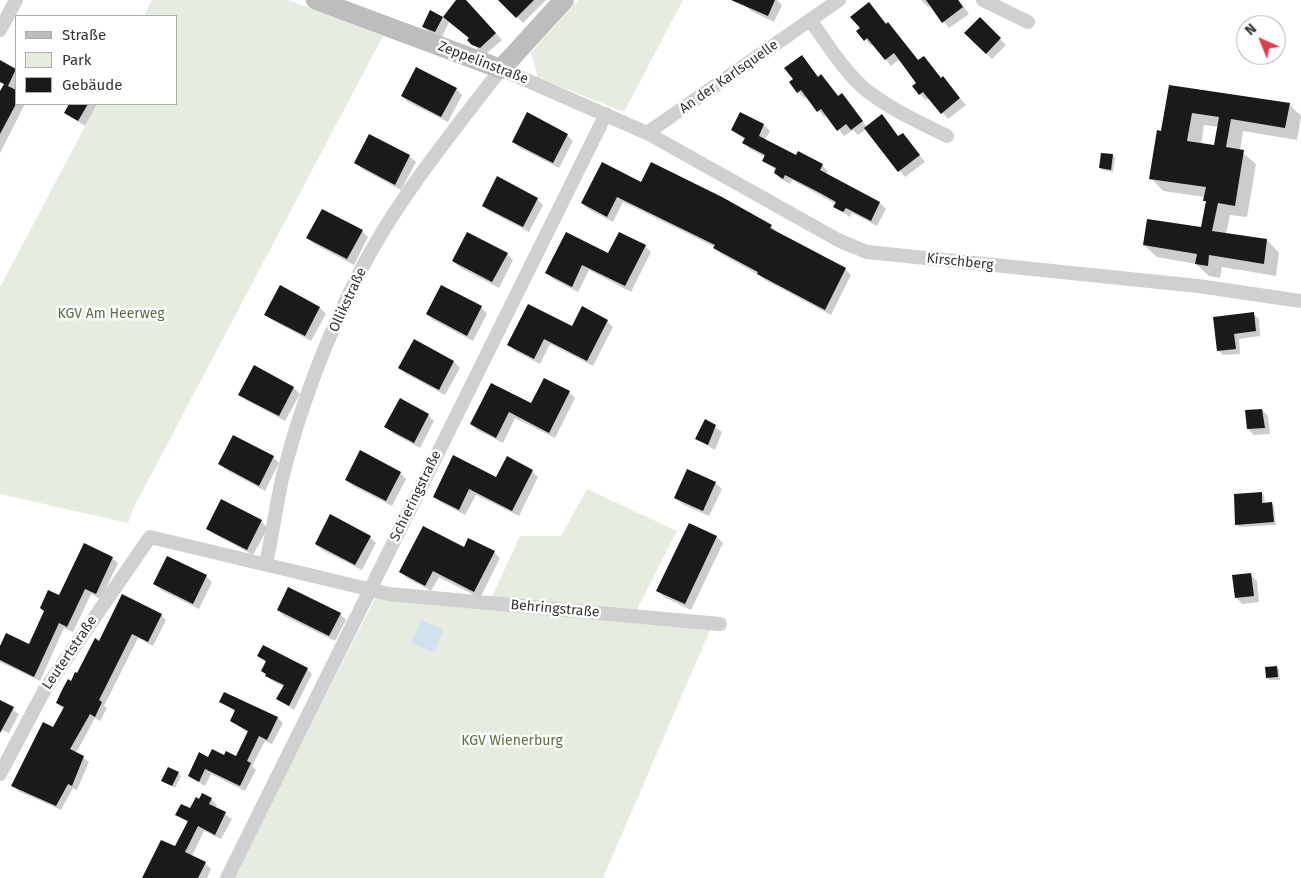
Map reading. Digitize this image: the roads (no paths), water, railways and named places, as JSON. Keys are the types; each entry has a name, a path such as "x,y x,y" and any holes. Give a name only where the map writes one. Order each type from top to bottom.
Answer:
{"street":[{"path":"0,30 16,0"},
{"name":"Zeppelinstraße","path":"316,0 501,69 648,133"},
{"path":"501,69 564,0"},
{"name":"An der Karlsquelle","path":"648,133 839,0"},
{"path":"983,0 1028,22"},
{"path":"810,20 842,63 864,88 889,106 946,136"},
{"name":"Ollikstraße","path":"266,564 282,479 304,401 361,270 389,222 442,146 501,69"},
{"name":"Schieringstraße","path":"227,878 606,114"},
{"name":"Kirschberg","path":"648,133 840,241 867,252 1198,286 1301,300"},
{"name":"Leutertstraße","path":"0,774 44,691 150,537 266,564"},
{"path":"266,564 370,589"},
{"name":"Behringstraße","path":"370,589 389,594 720,624"}],"water":[{"path":"421,620 443,630 434,652 411,643"}],"park label":[{"name":"KGV Am Heerweg","path":"111,314"},
{"name":"KGV Wienerburg","path":"512,741"}]}
